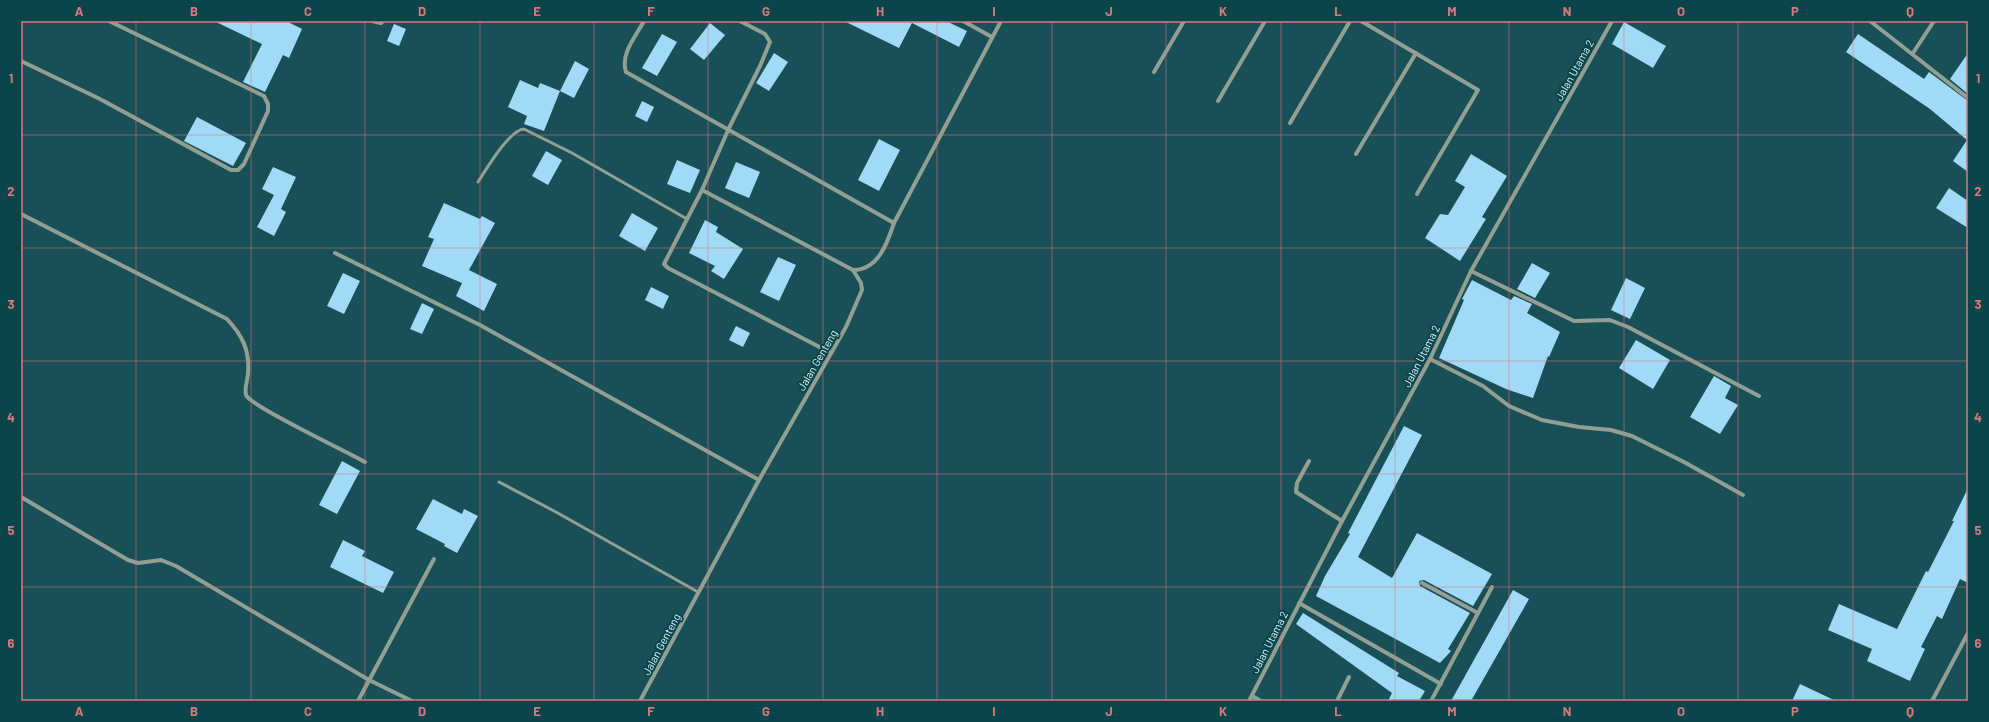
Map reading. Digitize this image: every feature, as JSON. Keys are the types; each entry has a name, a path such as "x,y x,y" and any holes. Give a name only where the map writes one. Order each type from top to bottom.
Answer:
{"street":[{"path":"21,61 100,99 231,170 238,170 244,164 268,111 268,104 264,96 109,21"},
{"path":"372,21 381,23 383,21"},
{"path":"644,21 625,56 624,65 626,72 729,128 894,223"},
{"path":"740,21 765,34 770,42 760,66 729,128 702,190 664,264 665,266 831,353"},
{"path":"963,21 992,37"},
{"path":"702,190 853,270 860,270 875,261 886,245 894,223 1001,21"},
{"path":"1154,72 1184,21"},
{"path":"1218,101 1265,21"},
{"path":"1290,123 1350,21"},
{"path":"1361,21 1478,90 1417,194"},
{"name":"Jalan Utama 2","path":"1249,701 1342,521 1430,359 1471,271 1612,21"},
{"path":"1870,21 1913,53 1968,98"},
{"path":"1913,53 1934,21"},
{"path":"1356,154 1416,53"},
{"path":"21,214 227,319 239,331 245,344 248,372 245,393 248,399 266,411 365,462"},
{"path":"335,253 480,325 759,480"},
{"name":"Jalan Genteng","path":"640,701 759,480 861,297 861,283 853,270"},
{"path":"1471,271 1574,321 1610,320 1628,327 1759,396"},
{"path":"1430,359 1483,386 1509,406 1542,420 1580,427 1611,430 1632,436 1684,462 1743,495"},
{"path":"1309,461 1297,483 1296,492 1342,521"},
{"path":"21,497 128,560 138,563 161,560 176,566 369,680 412,701"},
{"path":"358,701 434,559"},
{"path":"1422,583 1478,613"},
{"path":"1431,701 1492,586"},
{"path":"1299,603 1440,684"},
{"path":"1932,701 1968,633"},
{"path":"1337,701 1349,677"},
{"path":"1252,696 1261,701"}],"lane":[{"path":"478,182 502,147 515,132 518,129 524,129 572,153 687,219"},
{"path":"499,482 556,512 698,592"}],"building":[{"path":"214,21 286,21 302,29 289,58 283,55 265,92 243,82 262,44"},
{"path":"844,21 946,21 967,31 959,47 912,23 899,48"},
{"path":"1624,22 1666,46 1653,68 1612,44"},
{"path":"710,23 725,35 704,60 690,49"},
{"path":"394,24 406,29 399,46 387,41"},
{"path":"662,34 677,42 657,76 642,68"},
{"path":"1858,34 1924,79 1929,72 1968,101 1968,172 1953,161 1967,140 1930,109 1846,52"},
{"path":"774,53 788,62 769,91 756,83"},
{"path":"1968,53 1968,94 1950,79"},
{"path":"575,61 589,69 574,98 560,91"},
{"path":"520,80 538,88 540,83 560,91 544,131 524,124 527,116 508,107"},
{"path":"642,101 654,107 647,122 635,116"},
{"path":"197,117 246,143 233,166 184,141"},
{"path":"879,139 900,150 879,191 858,180"},
{"path":"546,151 562,160 548,185 532,176"},
{"path":"1471,154 1507,176 1482,217 1486,219 1460,261 1425,238 1440,214 1448,215 1465,187 1455,181"},
{"path":"677,160 700,170 690,193 667,184"},
{"path":"736,162 760,172 749,198 725,188"},
{"path":"273,167 296,177 281,209 286,212 274,236 257,227 274,195 262,189"},
{"path":"1949,188 1968,201 1968,228 1936,208"},
{"path":"444,203 480,219 482,216 495,223 469,270 497,284 484,311 456,296 462,283 422,266 434,239 428,237"},
{"path":"632,213 658,228 645,251 619,236"},
{"path":"705,220 718,227 716,232 743,249 724,279 711,271 715,266 689,253"},
{"path":"778,257 796,265 779,301 760,292"},
{"path":"1532,263 1550,273 1535,298 1517,289"},
{"path":"343,273 360,281 344,314 327,306"},
{"path":"1626,278 1645,288 1630,319 1611,310"},
{"path":"1472,280 1511,300 1514,296 1532,304 1527,313 1560,332 1549,357 1548,356 1533,398 1506,389 1439,358 1464,300 1462,299"},
{"path":"651,287 669,296 663,309 645,300"},
{"path":"422,303 434,309 422,334 410,329"},
{"path":"736,326 750,333 743,347 729,340"},
{"path":"1636,340 1670,360 1653,389 1619,368"},
{"path":"1714,376 1731,386 1725,398 1738,405 1720,434 1690,417"},
{"path":"1404,426 1422,435 1358,557 1392,578 1417,533 1492,574 1473,606 1424,580 1419,581 1420,586 1470,613 1448,649 1451,651 1440,663 1316,596 1325,576 1350,534 1348,533"},
{"path":"342,461 360,471 337,514 319,505"},
{"path":"1968,488 1968,583 1960,579 1942,619 1937,616 1921,647 1925,649 1910,681 1867,661 1872,649 1828,630 1839,604 1897,629 1926,571 1928,572 1954,521 1952,521"},
{"path":"433,499 462,514 464,509 478,516 457,553 444,546 445,544 416,529"},
{"path":"343,540 365,551 362,556 394,572 383,593 330,567"},
{"path":"1513,590 1529,599 1471,701 1451,701"},
{"path":"1303,613 1399,673 1397,676 1425,691 1419,701 1388,701 1392,693 1296,624"},
{"path":"1800,684 1836,701 1792,701"}]}
